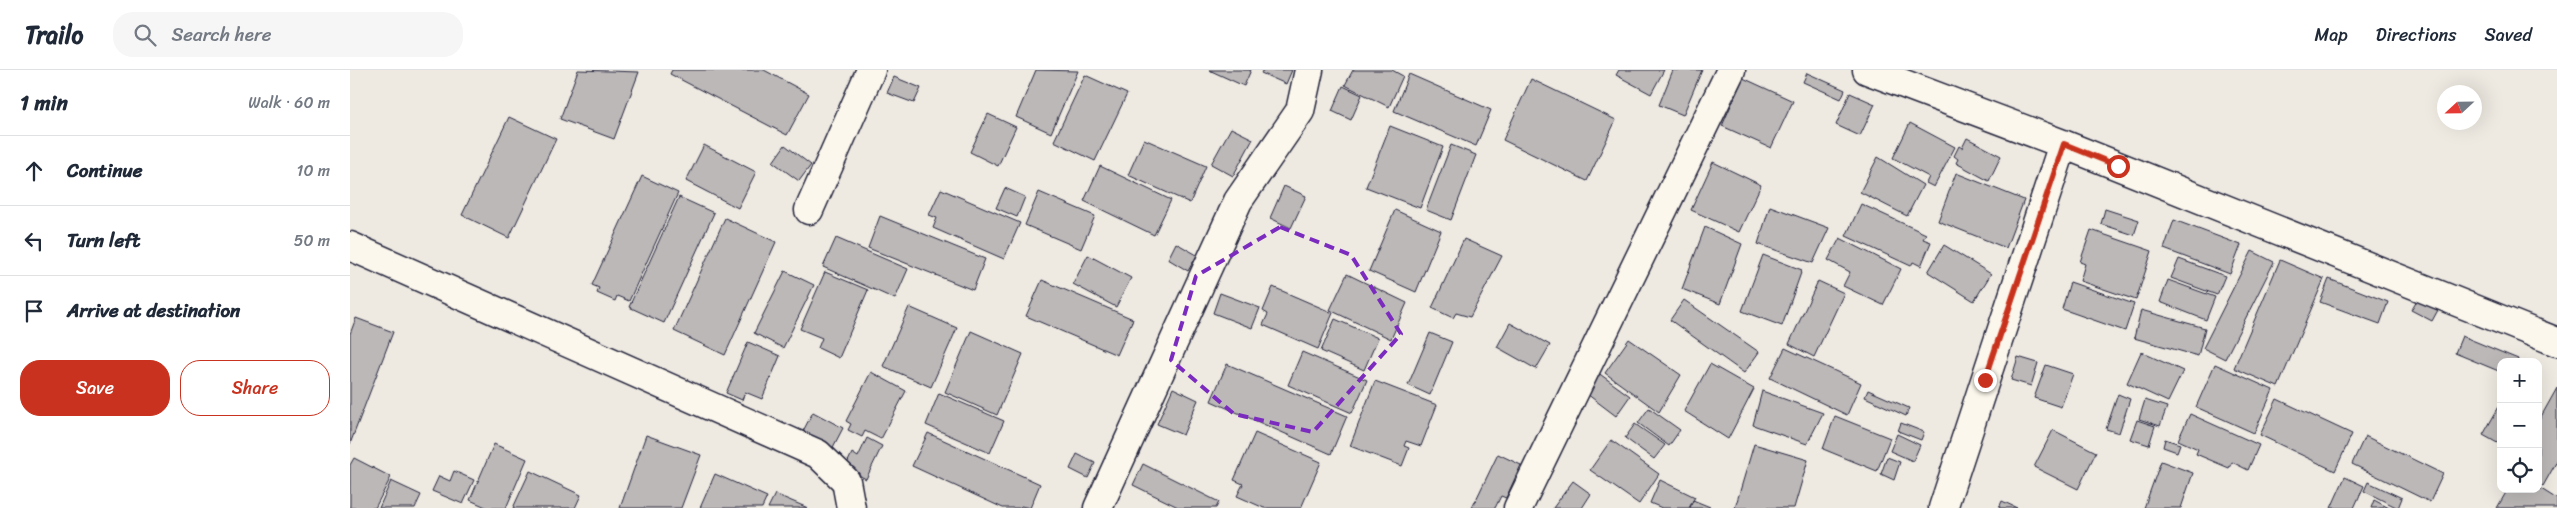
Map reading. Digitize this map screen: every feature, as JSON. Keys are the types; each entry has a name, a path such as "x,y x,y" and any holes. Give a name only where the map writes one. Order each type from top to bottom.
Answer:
{"street":[{"path":"809,210 871,70"},
{"path":"1098,508 1238,201 1300,111 1309,70"},
{"path":"1518,508 1731,70"},
{"path":"1867,70 2064,144 2557,342"},
{"path":"1943,508 2064,144"},
{"path":"350,246 818,454 846,481 851,508"}],"highlighted area":[{"path":"1280,227 1351,255 1401,334 1313,432 1234,414 1171,360 1196,276"}],"building":[{"path":"578,70 639,72 614,139 560,119"},
{"path":"672,70 764,70 809,94 787,135 670,74"},
{"path":"1036,70 1078,71 1051,133 1016,117"},
{"path":"1209,70 1251,70 1244,86"},
{"path":"1263,70 1292,70 1286,84 1261,73"},
{"path":"1353,70 1392,70 1403,76 1389,107 1345,85"},
{"path":"1619,70 1664,70 1651,94 1616,75"},
{"path":"1673,70 1702,70 1683,115 1659,105"},
{"path":"1807,73 1845,90 1841,99 1803,82"},
{"path":"1409,74 1491,110 1476,146 1394,111"},
{"path":"1085,75 1127,94 1095,161 1054,141"},
{"path":"894,77 921,88 914,103 887,93"},
{"path":"1743,78 1793,101 1771,148 1722,126"},
{"path":"1531,79 1616,120 1587,181 1503,140"},
{"path":"1343,86 1362,95 1351,120 1332,111"},
{"path":"1850,93 1875,104 1860,136 1836,125"},
{"path":"988,114 1016,127 998,166 970,152"},
{"path":"509,117 556,139 509,238 462,215"},
{"path":"1910,123 1955,147 1934,187 1926,183 1929,177 1893,158"},
{"path":"1390,126 1443,147 1420,208 1366,187"},
{"path":"1231,128 1253,139 1233,176 1211,164"},
{"path":"1967,138 2001,156 1989,181 1956,163 1958,159 1954,156 1959,146 1962,148"},
{"path":"1144,139 1206,166 1190,203 1128,175"},
{"path":"704,145 756,172 738,208 686,181"},
{"path":"785,145 811,165 799,181 773,162"},
{"path":"1451,145 1476,155 1451,220 1426,210"},
{"path":"1878,157 1923,185 1907,216 1860,192"},
{"path":"1713,162 1761,185 1739,232 1691,210"},
{"path":"1100,166 1171,200 1154,235 1084,201"},
{"path":"1956,173 2024,200 2006,248 1938,221"},
{"path":"642,176 678,193 629,301 617,296 615,301 597,293 599,288 592,285"},
{"path":"1284,186 1306,196 1291,228 1270,218"},
{"path":"1005,188 1025,197 1017,217 996,208"},
{"path":"941,189 1020,223 1004,259 933,228 937,218 929,215"},
{"path":"1039,192 1095,216 1081,249 1025,225"},
{"path":"679,197 714,213 664,323 629,307"},
{"path":"1861,204 1926,234 1923,239 1931,242 1921,266 1913,262 1911,266 1846,236"},
{"path":"1770,206 1829,228 1813,263 1758,244"},
{"path":"2105,209 2139,220 2134,235 2101,224"},
{"path":"1395,210 1441,231 1416,292 1369,271"},
{"path":"880,216 985,259 973,290 868,248"},
{"path":"725,218 776,242 725,355 674,331"},
{"path":"2174,220 2241,245 2230,274 2164,249"},
{"path":"1705,227 1742,244 1720,304 1682,289"},
{"path":"2091,230 2152,251 2136,300 2080,281 2085,264 2080,262"},
{"path":"836,238 908,269 895,299 823,267"},
{"path":"1840,238 1901,269 1883,305 1843,286 1850,272 1828,260"},
{"path":"1464,239 1502,256 1470,317 1456,313 1453,318 1432,308"},
{"path":"1176,243 1197,255 1188,271 1168,259"},
{"path":"1944,245 1991,274 1974,301 1928,272"},
{"path":"2252,251 2274,262 2225,359 2203,348"},
{"path":"1088,255 1131,278 1116,307 1073,284"},
{"path":"1763,255 1802,270 1782,326 1742,311"},
{"path":"2179,259 2225,276 2217,295 2171,278"},
{"path":"2280,260 2324,279 2278,387 2234,368"},
{"path":"785,271 814,285 783,348 754,333"},
{"path":"825,272 868,290 839,358 818,348 822,338 800,329"},
{"path":"1347,274 1407,303 1391,339 1330,310"},
{"path":"2329,279 2388,302 2380,324 2320,302"},
{"path":"1042,280 1133,319 1117,355 1026,316"},
{"path":"2168,280 2215,297 2206,320 2160,302"},
{"path":"1818,281 1844,293 1814,357 1789,344"},
{"path":"2070,282 2134,304 2125,331 2062,309"},
{"path":"1273,287 1333,313 1318,349 1263,325 1268,314 1263,311"},
{"path":"1220,293 1260,308 1252,328 1213,313"},
{"path":"1684,300 1759,352 1744,373 1670,320"},
{"path":"2417,300 2438,310 2432,321 2411,310"},
{"path":"909,307 957,328 931,387 883,366"},
{"path":"2141,310 2205,328 2198,356 2134,338"},
{"path":"356,318 393,332 350,444 350,334"},
{"path":"1335,319 1378,338 1364,370 1321,351"},
{"path":"1510,323 1550,345 1536,369 1497,347"},
{"path":"971,331 1023,354 997,415 945,392"},
{"path":"1430,333 1452,342 1430,395 1408,385"},
{"path":"2462,336 2516,358 2497,358 2497,370 2455,353"},
{"path":"1629,339 1681,375 1659,412 1605,373"},
{"path":"748,342 780,356 762,399 745,392 742,400 726,393"},
{"path":"1785,348 1861,383 1847,415 1770,378"},
{"path":"1302,352 1367,380 1352,413 1288,385"},
{"path":"2141,352 2183,371 2168,402 2127,383"},
{"path":"2018,357 2038,363 2031,386 2011,380"},
{"path":"1227,364 1347,416 1331,454 1211,401"},
{"path":"1710,364 1754,389 1728,439 1684,411"},
{"path":"2215,364 2273,390 2254,433 2196,407"},
{"path":"2046,365 2073,374 2061,407 2034,398"},
{"path":"871,372 906,391 881,439 865,431 862,437 848,430 851,424 846,421"},
{"path":"1597,372 1630,396 1616,416 1583,391"},
{"path":"1375,381 1437,405 1421,446 1406,441 1404,446 1409,448 1402,466 1350,446"},
{"path":"1173,388 1198,400 1183,435 1157,424"},
{"path":"2557,388 2557,461 2543,486 2542,485 2542,415"},
{"path":"1868,390 1909,408 1906,416 1865,397"},
{"path":"1762,391 1823,413 1807,444 1753,425"},
{"path":"939,393 1004,421 990,453 926,425"},
{"path":"2118,394 2130,399 2119,433 2106,429"},
{"path":"2277,399 2352,434 2335,471 2260,435"},
{"path":"2145,400 2167,407 2160,426 2139,419"},
{"path":"1649,408 1680,430 1669,446 1638,423"},
{"path":"2497,410 2497,443 2483,435"},
{"path":"813,412 843,428 830,453 802,433"},
{"path":"2190,414 2259,445 2248,470 2232,462 2229,468 2196,454 2198,449 2178,440"},
{"path":"1835,416 1890,438 1877,471 1823,449"},
{"path":"2137,420 2155,426 2149,445 2130,439"},
{"path":"1901,423 1924,432 1921,440 1898,431"},
{"path":"1635,424 1665,445 1654,459 1625,438"},
{"path":"2053,430 2096,452 2078,489 2034,467"},
{"path":"928,433 1040,484 1030,508 1021,506 1020,508 1003,508 912,466"},
{"path":"1255,433 1321,462 1301,508 1264,508 1237,496 1243,484 1234,480"},
{"path":"1897,434 1920,445 1913,461 1890,451"},
{"path":"646,435 701,455 681,508 620,508"},
{"path":"2365,436 2443,474 2430,502 2352,464"},
{"path":"867,438 882,446 866,479 845,468 852,453 858,457"},
{"path":"2165,439 2180,444 2177,452 2163,447"},
{"path":"1611,440 1659,474 1639,504 1590,470"},
{"path":"494,444 527,459 506,508 488,508 470,500"},
{"path":"1754,444 1808,460 1794,508 1735,508"},
{"path":"1077,454 1095,463 1088,478 1070,469"},
{"path":"1498,454 1521,465 1506,498 1501,496 1495,508 1472,508"},
{"path":"1887,457 1900,462 1894,480 1881,474"},
{"path":"354,458 391,477 375,508 350,508 350,465"},
{"path":"2161,461 2193,473 2181,508 2144,508"},
{"path":"1143,464 1219,502 1216,508 1180,508 1133,485"},
{"path":"454,471 474,480 463,504 432,491 439,476 450,481"},
{"path":"530,471 581,495 575,508 513,508"},
{"path":"715,474 767,497 762,508 700,508"},
{"path":"2345,477 2364,486 2354,508 2331,508"},
{"path":"1660,480 1695,497 1689,508 1662,508 1650,503"},
{"path":"391,481 421,495 415,508 379,508"},
{"path":"1573,481 1591,494 1582,508 1553,508"},
{"path":"2368,482 2402,498 2398,508 2364,491"},
{"path":"2542,490 2557,499 2557,508 2497,508 2506,493 2542,493"},
{"path":"775,494 808,508 768,508"},
{"path":"1693,500 1710,507 1710,508 1690,508"},
{"path":"2374,500 2389,508 2371,508"},
{"path":"2002,501 2017,508 1999,508"}],"route":[{"path":"1985,380 2064,144 2118,166"}]}
